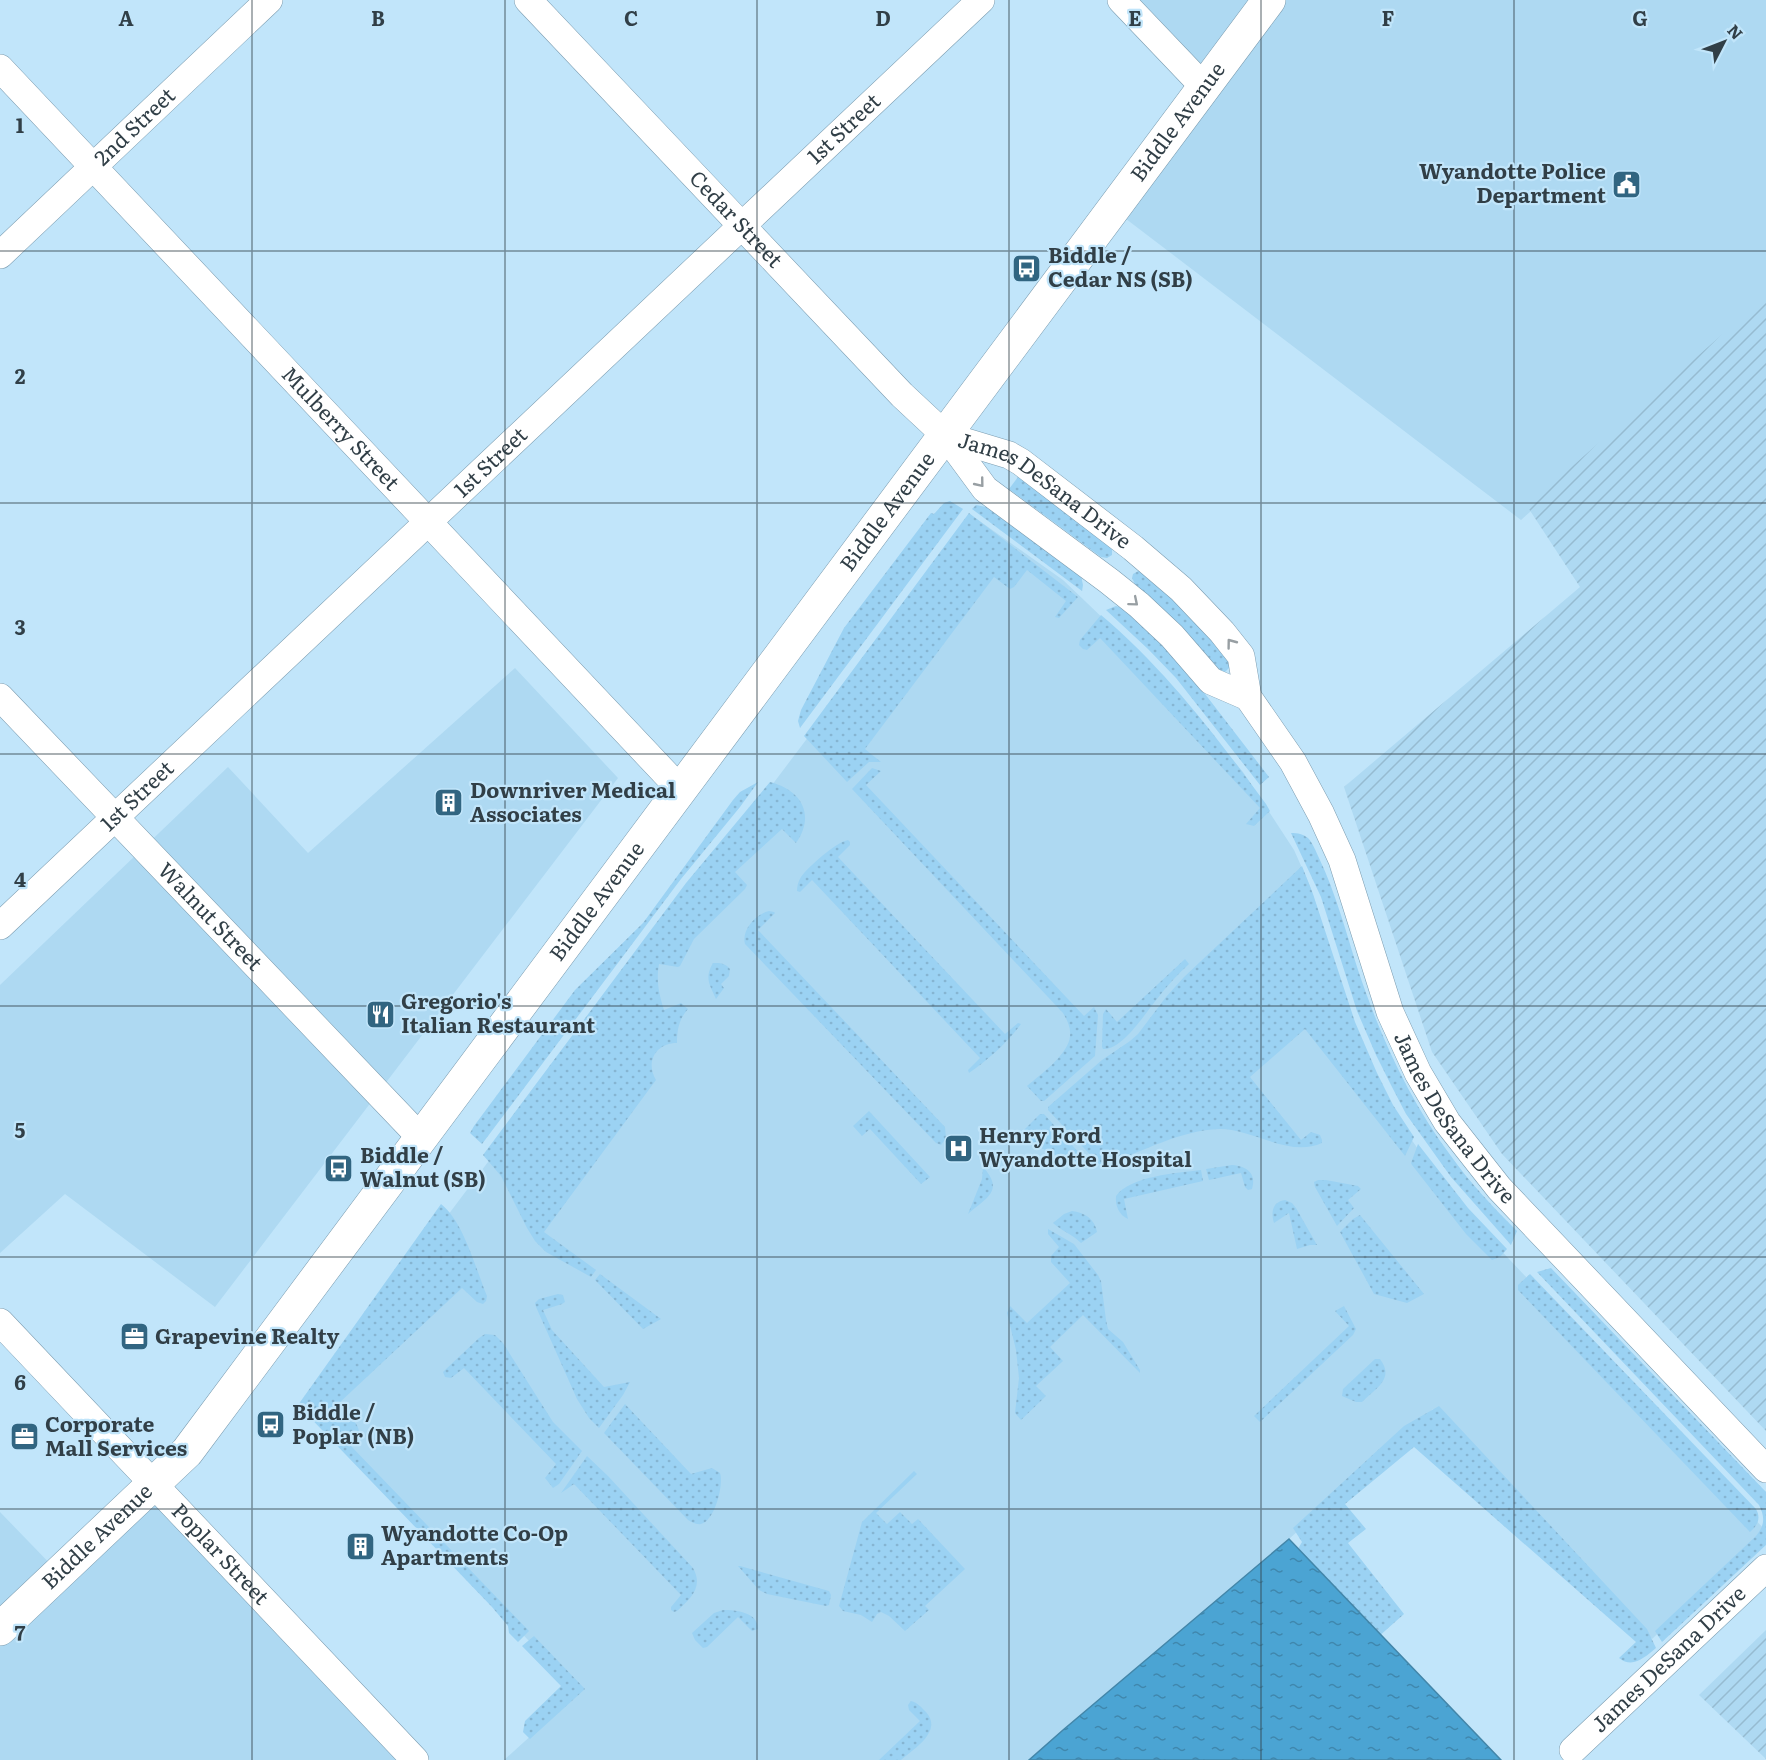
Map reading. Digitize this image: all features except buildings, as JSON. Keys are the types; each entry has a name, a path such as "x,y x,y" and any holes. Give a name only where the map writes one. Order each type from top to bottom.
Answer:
{"main road":[{"name":"Biddle Avenue","path":"0,1629 187,1452 1269,0"}],"street":[{"name":"2nd Street","path":"0,255 269,0"},
{"name":"Cedar Street","path":"528,0 902,395 946,436"},
{"name":"1st Street","path":"0,926 981,0"},
{"path":"1121,0 1204,87"},
{"name":"Mulberry Street","path":"0,68 681,789"},
{"name":"James DeSana Drive","path":"946,436 985,489 1139,605 1172,636 1211,681 1248,697"},
{"name":"James DeSana Drive","path":"946,436 1009,455 1021,462 1133,548 1173,582 1222,632 1241,656 1248,697 1293,762 1321,814 1342,860 1390,1012 1418,1073 1447,1122 1499,1188 1766,1469"},
{"name":"Walnut Street","path":"0,697 422,1139"},
{"name":"Poplar Street","path":"0,1322 415,1760"},
{"name":"James DeSana Drive","path":"1573,1750 1766,1568"}],"shaded area":[{"path":"1121,0 1766,0 1766,301 1521,520 1113,209 1204,87"},
{"path":"1766,296 1766,1431 1502,1154 1432,1052 1344,787 1580,587 1527,506"},
{"path":"1018,477 1109,544 1112,555 1107,558 1101,557 1009,489"},
{"path":"950,501 963,509 800,728 798,721 801,710 844,628 931,513 934,514 944,503"},
{"path":"976,505 996,509 1081,576 1082,591 972,509"},
{"path":"969,513 1078,597 1059,618 1055,617 1066,601 1027,570 1010,589 994,577 865,749 881,762 869,762 847,782 804,736"},
{"name":"Henry Ford Wyandotte Hospital","path":"974,517 1063,580 1157,670 1243,772 1294,850 1310,886 1376,1090 1458,1205 1766,1531 1652,1639 1433,1409 1289,1539 1030,1760 504,1760 578,1693 310,1409 393,1288"},
{"path":"1140,570 1183,607 1230,659 1232,665 1225,672 1220,670 1196,643 1135,584 1133,574"},
{"path":"1116,606 1122,608 1169,651 1202,690 1269,777 1260,785 1176,678 1106,610"},
{"path":"1101,615 1169,681 1266,804 1270,811 1254,826 1246,824 1260,808 1100,638 1087,650 1079,645 1080,640"},
{"path":"515,668 618,778 215,1307 65,1194 0,1253 0,985 228,767 308,853"},
{"path":"872,768 881,771 866,785 1084,1016 1094,1007 1098,1015 1095,1056 1044,1101 1041,1101 1027,1086 1053,1064 1065,1050 1070,1033 1066,1018 852,789"},
{"path":"758,782 681,879 482,1144 470,1133 474,1126 575,990 643,923 740,792"},
{"path":"770,782 790,791 797,797 805,813 802,832 796,843 782,829 735,872 747,885 745,889 694,939 680,966 659,964 658,987 664,1010 681,1003 688,1009 679,1025 677,1043 663,1046 654,1055 652,1067 656,1080 544,1232 596,1270 591,1277 546,1252 535,1241 501,1176 483,1155 686,883"},
{"path":"1291,833 1308,838 1316,850 1336,899 1376,1019 1409,1090 1458,1166 1517,1231 1511,1245 1451,1177 1406,1114 1357,1011 1321,897"},
{"path":"848,840 850,845 838,857 1005,1034 1018,1023 1021,1024 997,1050 969,1073 968,1070 980,1058 812,880 800,892 797,891 800,879 810,867 830,850"},
{"path":"1302,866 1355,1022 1393,1105 1414,1137 1405,1156 1305,1029 1250,1077 1301,1140 1311,1132 1320,1135 1322,1143 1310,1147 1297,1147 1233,1130 1205,1130 1176,1137 1106,1164 1099,1164 1048,1110 1048,1107 1102,1060 1138,1034 1184,977"},
{"path":"769,911 775,913 758,930 945,1127 946,1138 941,1145 936,1143 745,944 747,928 759,915"},
{"path":"1185,959 1189,964 1176,976 1133,1030 1118,1044 1103,1049 1103,1014 1106,1009 1117,1022"},
{"path":"713,963 722,964 730,969 729,976 721,984 724,988 716,999 708,977"},
{"path":"869,1111 930,1177 921,1184 870,1129 862,1136 853,1126"},
{"path":"1040,1114 1044,1114 1089,1164 1053,1154 1029,1138 1023,1131"},
{"path":"1418,1144 1468,1208 1507,1249 1500,1257 1492,1260 1466,1234 1412,1165"},
{"path":"1232,1165 1250,1172 1253,1179 1252,1189 1248,1190 1245,1187 1241,1173 1209,1180 1206,1169"},
{"path":"983,1167 989,1175 993,1188 990,1194 968,1214 982,1179"},
{"path":"1201,1170 1203,1181 1124,1199 1128,1219 1118,1210 1116,1196 1132,1184 1167,1174"},
{"path":"1318,1180 1358,1186 1361,1189 1348,1200 1354,1208 1337,1226 1315,1187 1314,1182"},
{"path":"1285,1200 1296,1208 1317,1245 1297,1249 1289,1213 1274,1223 1275,1205"},
{"path":"441,1204 463,1234 487,1296 486,1301 483,1304 477,1302 462,1288 338,1404 359,1429 359,1433 350,1445 529,1631 518,1642 509,1633 508,1626 492,1607 298,1405"},
{"path":"1072,1211 1088,1217 1096,1227 1097,1232 1081,1243 1053,1223"},
{"path":"1360,1215 1424,1294 1407,1303 1374,1294 1340,1232"},
{"path":"1048,1229 1074,1244 1098,1275 1101,1281 1108,1329 1123,1342 1140,1373 1083,1315 1050,1347 1063,1361 1036,1386 1046,1396 1021,1420 1015,1413 1019,1378 1016,1350 1007,1313 1010,1306 1027,1323 1070,1283 1051,1262 1051,1256 1059,1247 1048,1234"},
{"path":"1551,1268 1766,1492 1766,1545 1662,1642 1655,1631 1756,1536 1762,1525 1762,1513 1759,1505 1537,1272"},
{"path":"600,1274 661,1319 643,1329 595,1280"},
{"path":"1530,1274 1756,1509 1758,1521 1750,1532 1518,1290 1518,1285"},
{"path":"558,1294 563,1295 565,1302 543,1310 552,1330 604,1387 630,1382 599,1428 589,1418 577,1399 536,1307 535,1303 539,1299"},
{"path":"1344,1306 1356,1329 1353,1335 1260,1422 1254,1416 1349,1326 1335,1311"},
{"path":"485,1334 495,1335 503,1343 553,1422 582,1451 559,1484 553,1488 545,1478 556,1464 464,1368 451,1378 445,1377 443,1372"},
{"path":"1375,1359 1380,1359 1385,1372 1385,1378 1378,1388 1362,1402 1342,1396 1343,1389"},
{"path":"625,1404 691,1474 712,1468 720,1473 721,1485 717,1502 706,1521 697,1524 688,1520 604,1433"},
{"path":"1439,1406 1647,1629 1656,1648 1634,1662 1619,1658 1636,1642 1414,1447 1345,1504 1366,1529 1348,1543 1404,1614 1377,1638 1296,1552 1302,1542 1293,1528 1404,1426"},
{"path":"587,1456 693,1568 697,1581 696,1587 691,1597 677,1611 671,1610 671,1607 681,1595 574,1484 561,1493"},
{"path":"914,1471 917,1474 876,1513 887,1524 900,1512 912,1524 918,1519 965,1569 925,1606 929,1610 905,1631 889,1616 881,1612 872,1622 861,1615 843,1611 839,1606 862,1522"},
{"path":"154,1483 415,1760 0,1760 0,1512 59,1573"},
{"path":"738,1566 829,1591 831,1595 829,1605 767,1594 759,1590"},
{"path":"723,1610 745,1613 754,1619 758,1629 752,1631 738,1617 707,1647 703,1648 692,1633 714,1613"},
{"path":"1766,1630 1766,1759 1699,1695"},
{"path":"534,1636 585,1689 530,1739 523,1732 525,1721 561,1686 522,1646"},
{"path":"911,1701 926,1712 930,1719 929,1732 920,1745 901,1760 879,1760 920,1721 909,1710 908,1705"}],"water":[{"path":"1289,1539 1501,1760 1029,1760 1063,1730"}],"place":[{"name":"Wyandotte Police Department","path":"1627,184"},
{"name":"Biddle / Cedar NS (SB)","path":"1027,268"},
{"name":"Downriver Medical Associates","path":"449,803"},
{"name":"Gregorio's Italian Restaurant","path":"380,1014"},
{"name":"Henry Ford Wyandotte Hospital","path":"958,1148"},
{"name":"Biddle / Walnut (SB)","path":"339,1168"},
{"name":"Grapevine Realty","path":"134,1337"},
{"name":"Biddle / Poplar (NB)","path":"271,1425"},
{"name":"Corporate Mall Services","path":"24,1437"},
{"name":"Wyandotte Co-Op Apartments","path":"360,1546"}]}
